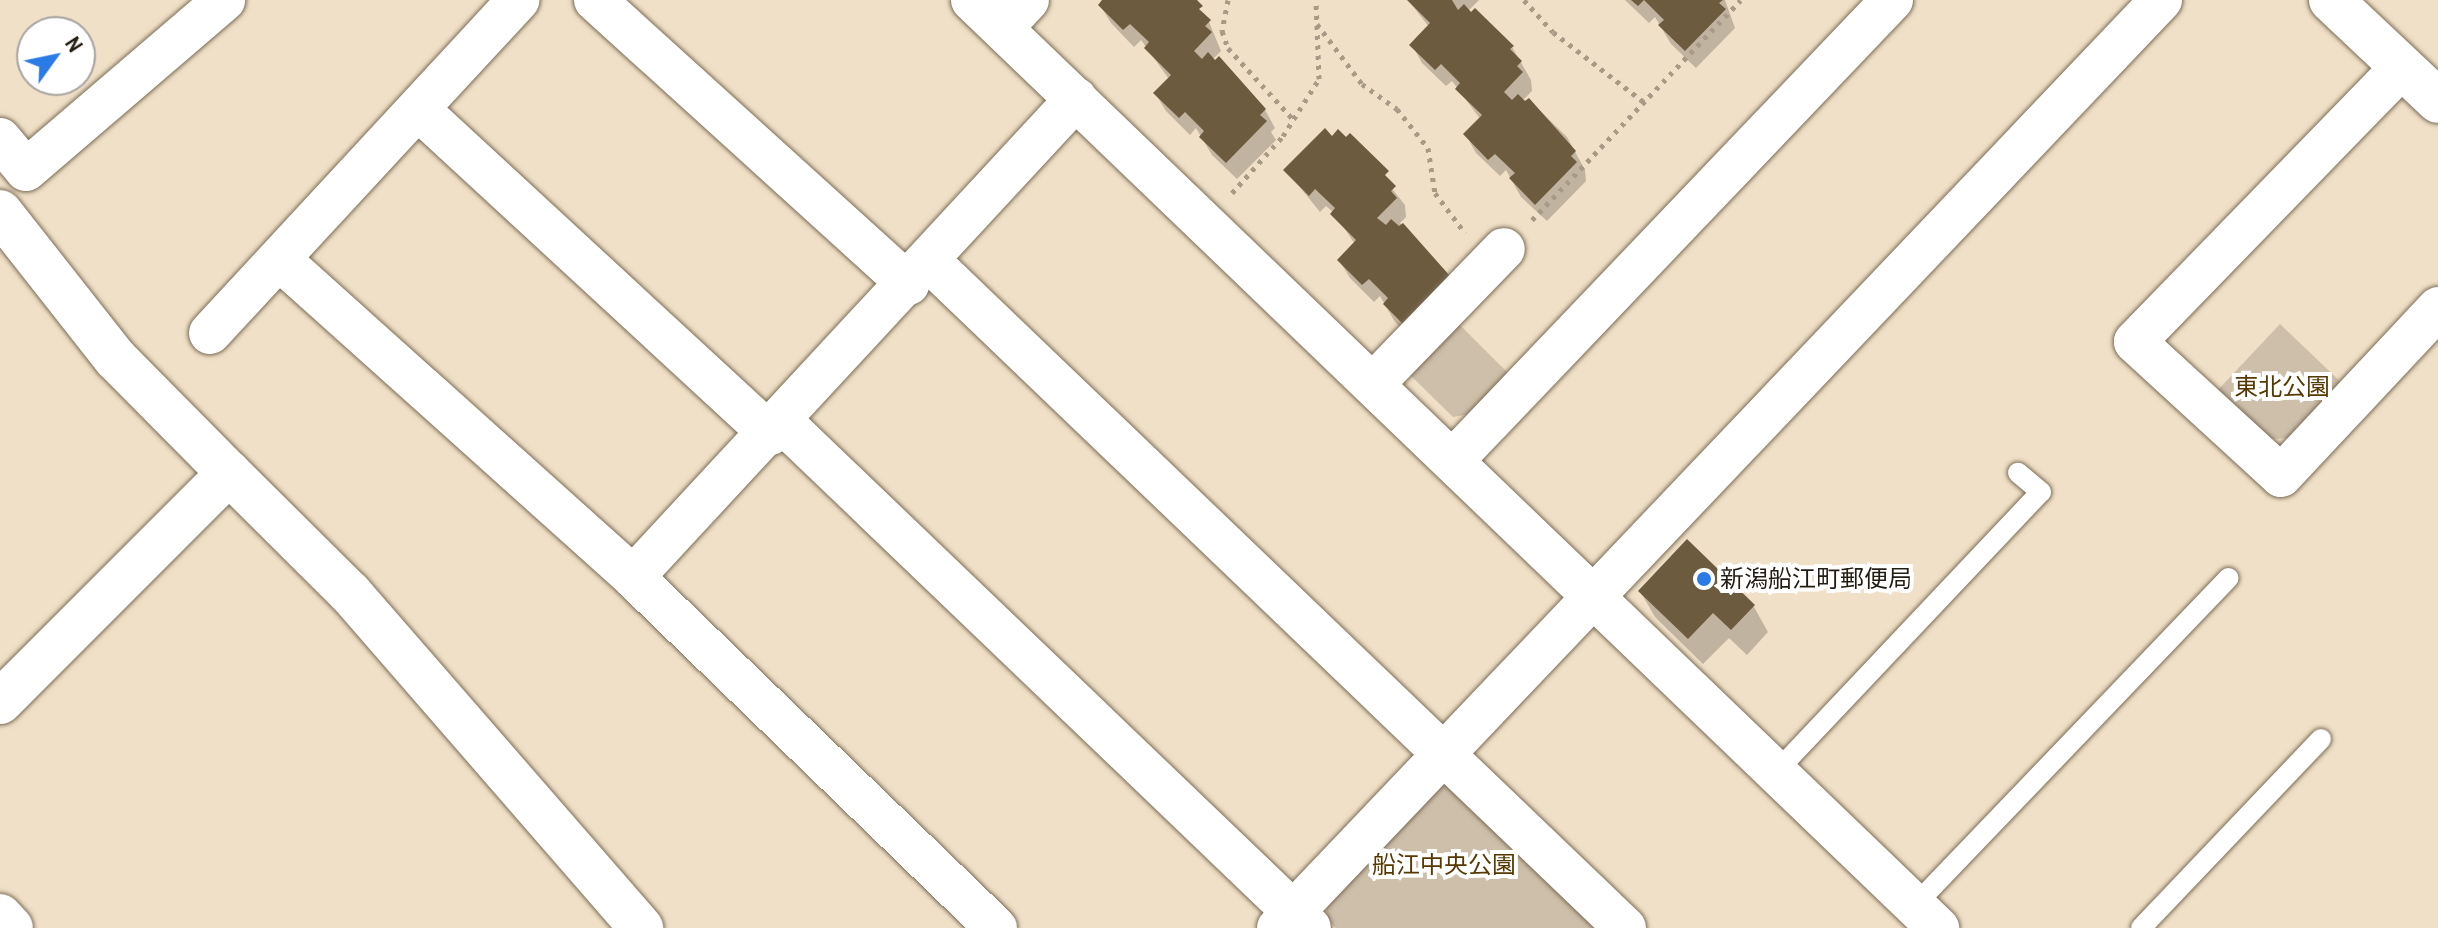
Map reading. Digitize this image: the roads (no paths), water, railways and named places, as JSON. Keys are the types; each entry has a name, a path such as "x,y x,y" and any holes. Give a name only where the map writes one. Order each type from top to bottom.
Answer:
{"street":[{"path":"0,139 26,170 224,0"},
{"path":"210,333 518,0"},
{"path":"595,0 918,272 1443,753 1625,928"},
{"path":"1455,458 1892,0"},
{"path":"419,110 776,428 1294,923 1443,753 2161,0"},
{"path":"2331,0 2438,101"},
{"path":"1001,9 1076,99 1455,458 1927,916"},
{"path":"2402,67 2135,342 2281,476 2438,308"},
{"path":"633,577 776,428 1076,99"},
{"path":"0,212 115,358 350,593 641,928"},
{"path":"1375,382 1504,249"},
{"path":"279,259 633,577 996,928"},
{"path":"0,702 229,473"},
{"path":"0,916 11,928"}],"lane":[{"path":"1777,771 2041,492 2018,473"},
{"path":"1927,916 2229,578"},
{"path":"2141,928 2321,739"}],"place":[{"name":"新潟船江町郵便局","path":"1704,579"}],"park label":[{"name":"東北公園","path":"2282,387"},
{"name":"船江中央公園","path":"1444,865"}]}
